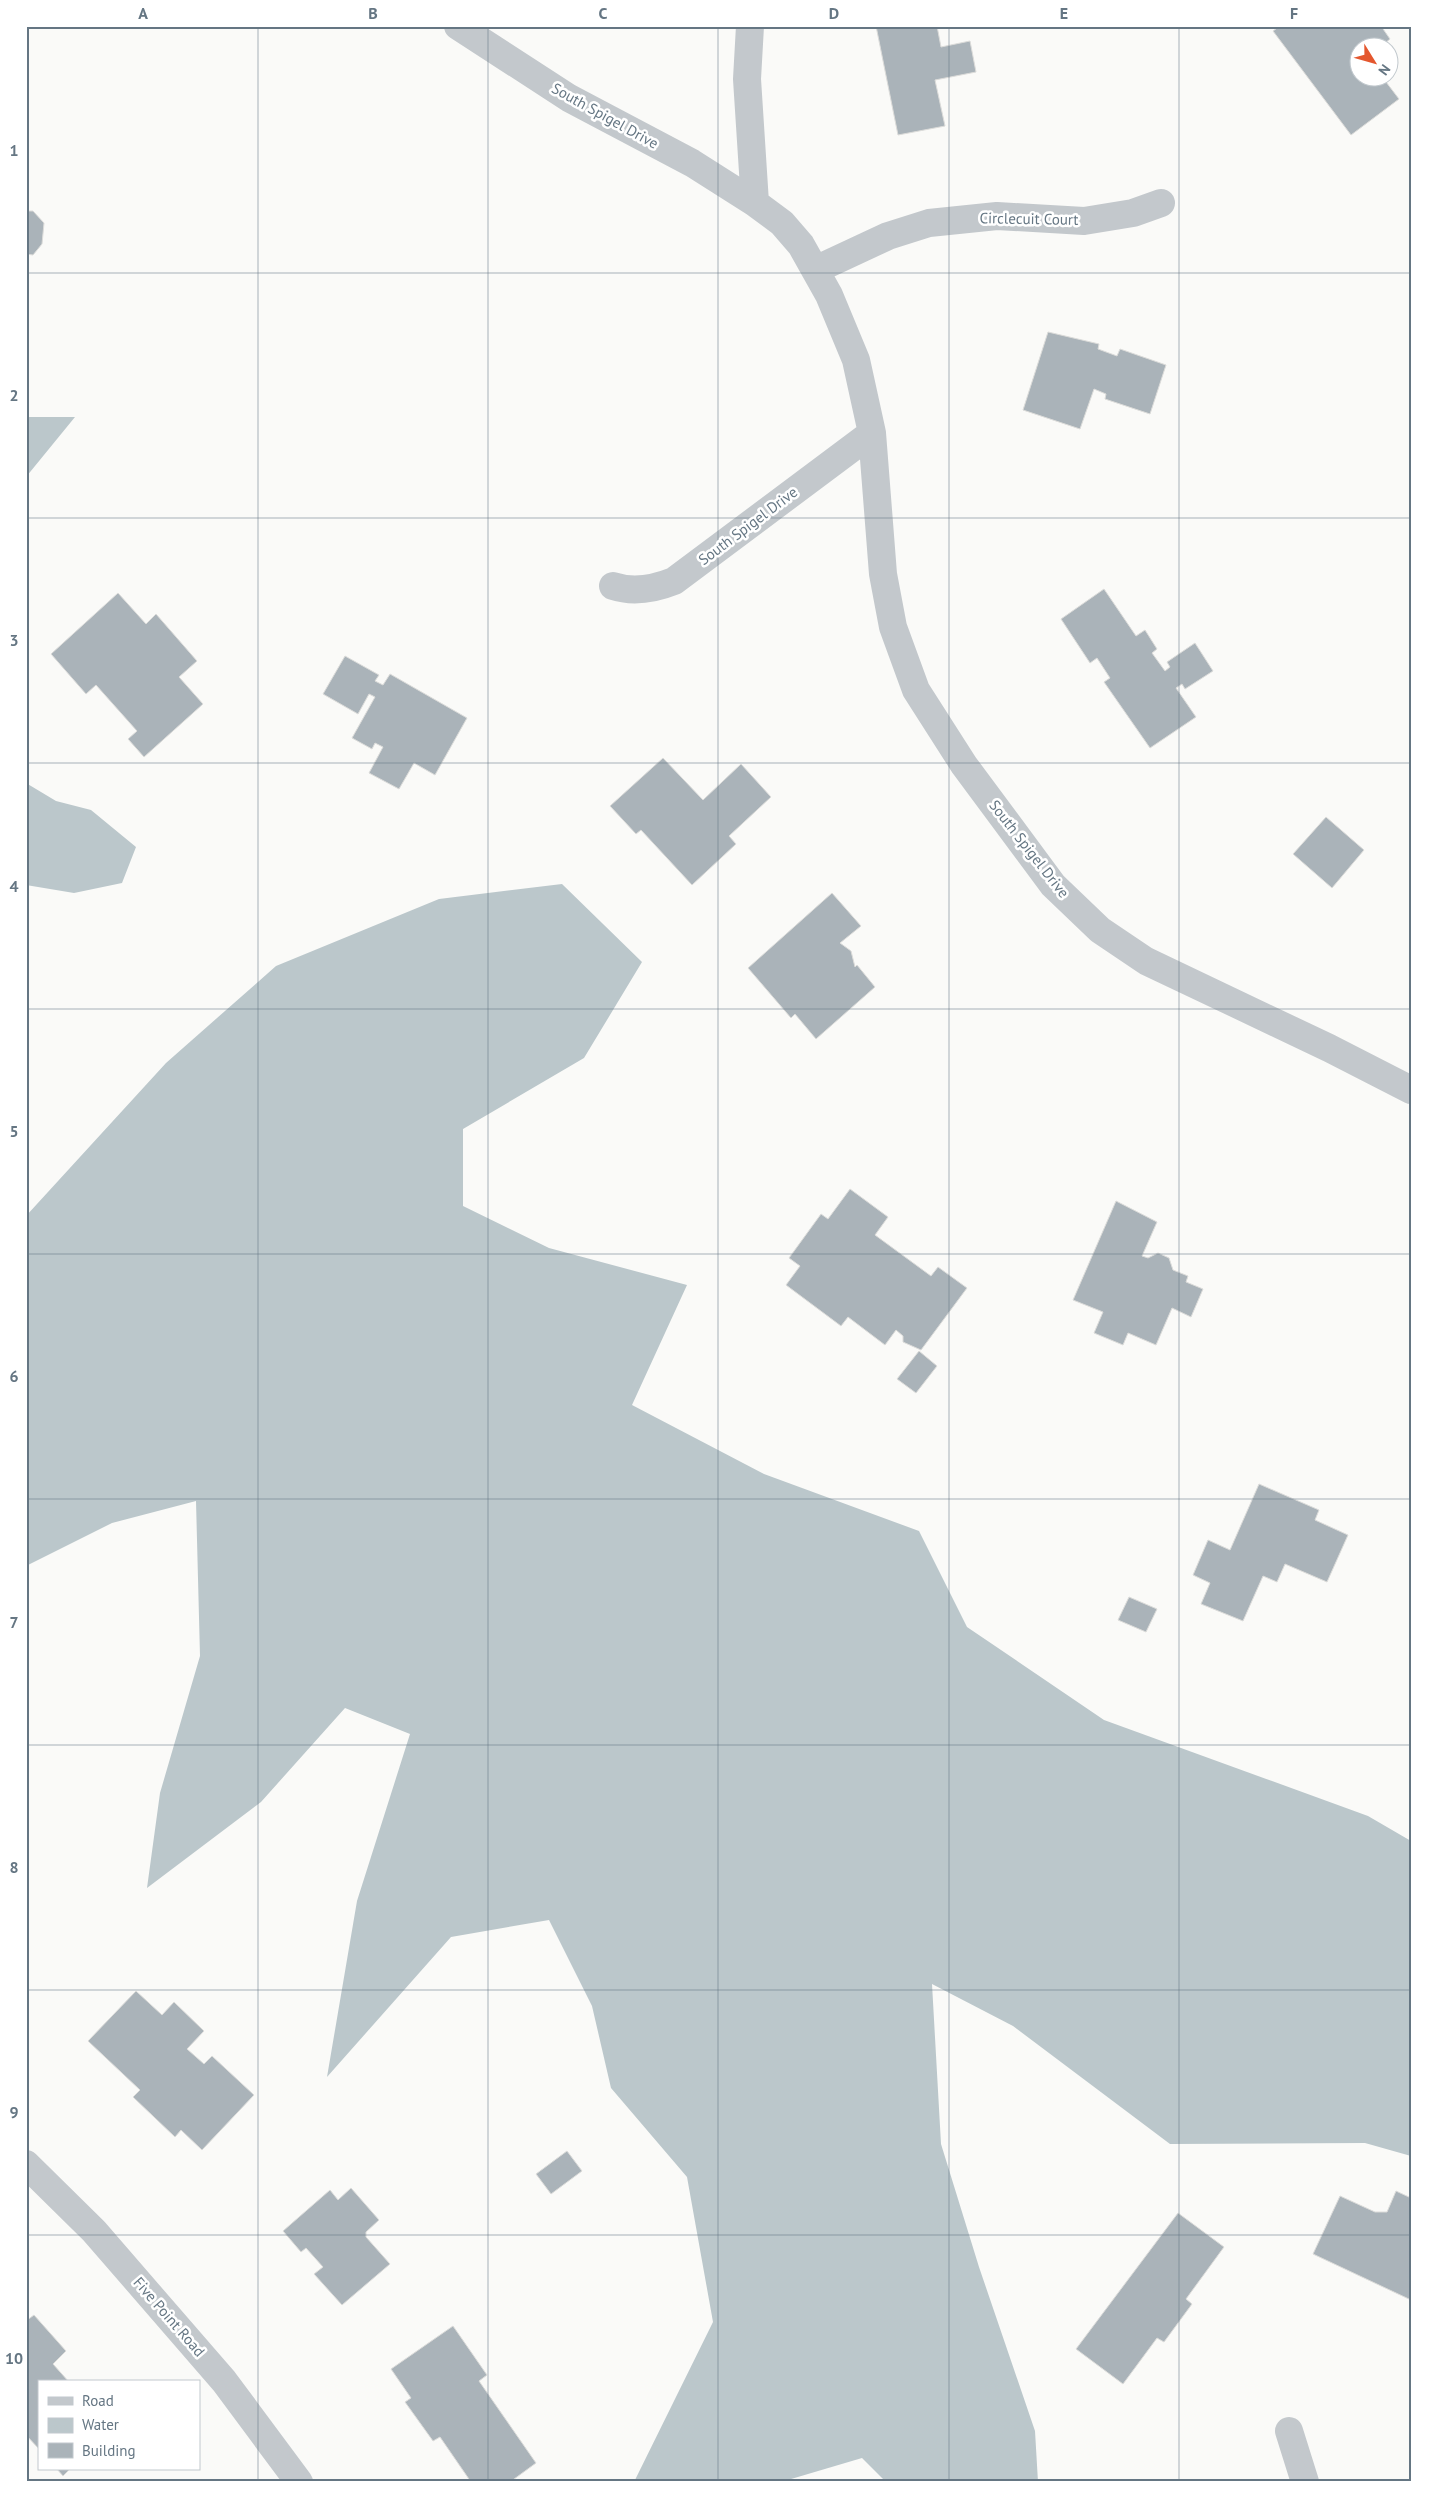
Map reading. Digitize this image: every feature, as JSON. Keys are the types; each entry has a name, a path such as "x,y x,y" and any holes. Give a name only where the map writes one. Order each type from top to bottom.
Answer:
{"street":[{"name":"South Spigel Drive","path":"458,26 569,98 692,163 755,203 782,224 802,245 829,295 856,360 872,434 883,574 893,627 916,690 964,765 1053,885 1100,930 1146,961 1329,1048 1411,1090"},
{"path":"750,26 747,78 755,203"},
{"name":"Circlecuit Court","path":"816,270 888,236 929,223 997,216 1084,221 1133,212 1161,203"},
{"name":"South Spigel Drive","path":"613,586 624,590 654,589 674,581 872,434"},
{"name":"Five Point Road","path":"26,2164 94,2231 204,2359 299,2482"},
{"path":"1289,2431 1305,2482"}],"water":[{"path":"26,417 75,417 26,477"},
{"path":"26,783 56,801 91,810 136,847 122,883 74,893 26,885"},
{"path":"562,884 642,962 584,1058 463,1129 463,1206 549,1248 687,1285 632,1405 764,1474 919,1531 967,1627 1104,1720 1368,1816 1411,1841 1411,2156 1365,2143 1170,2144 1013,2026 932,1984 941,2144 979,2267 1035,2431 1038,2482 886,2482 862,2458 781,2482 634,2482 713,2322 687,2177 611,2088 592,2006 549,1920 451,1937 327,2077 357,1901 410,1734 345,1708 261,1802 147,1888 160,1793 200,1656 196,1501 112,1523 26,1566 26,1216 166,1063 276,966 439,899"}],"building":[{"path":"876,26 937,26 941,47 970,41 976,72 935,80 945,126 898,135"},
{"path":"1280,26 1381,26 1389,38 1350,38 1350,88 1391,88 1399,99 1351,135 1273,31"},
{"path":"26,211 33,211 44,223 42,244 33,255 26,254"},
{"path":"1048,332 1099,344 1098,349 1117,356 1120,349 1166,365 1150,414 1105,399 1106,394 1094,389 1080,429 1023,410"},
{"path":"1104,589 1136,636 1145,630 1157,649 1152,653 1165,671 1170,667 1167,662 1195,643 1213,671 1185,689 1182,684 1176,688 1196,717 1150,748 1104,682 1110,678 1097,658 1090,663 1061,619"},
{"path":"118,593 146,624 156,614 197,661 179,677 203,704 144,757 128,739 137,731 96,685 86,694 51,654"},
{"path":"345,656 379,675 375,681 383,685 390,674 467,718 435,775 414,763 399,789 369,773 383,747 375,743 372,749 352,738 375,697 369,694 358,714 323,694"},
{"path":"663,758 703,800 741,764 771,797 729,836 736,844 692,885 641,830 636,834 610,806"},
{"path":"1326,817 1364,850 1332,888 1293,854"},
{"path":"832,893 861,926 840,943 851,951 855,967 857,965 875,987 816,1039 795,1014 791,1018 748,968"},
{"path":"850,1189 888,1217 875,1235 931,1276 938,1267 967,1288 921,1350 903,1342 903,1336 896,1330 885,1345 848,1317 841,1326 786,1285 800,1266 789,1258 821,1214 828,1219"},
{"path":"1116,1201 1157,1222 1142,1256 1148,1258 1158,1253 1169,1258 1173,1270 1188,1276 1186,1282 1203,1289 1191,1317 1172,1308 1156,1345 1128,1333 1123,1345 1094,1333 1103,1312 1073,1300"},
{"path":"919,1351 937,1366 916,1393 897,1379"},
{"path":"1259,1484 1319,1510 1315,1520 1348,1535 1327,1582 1285,1564 1277,1582 1263,1576 1243,1621 1201,1604 1210,1583 1193,1575 1208,1540 1230,1550"},
{"path":"1129,1597 1157,1609 1146,1632 1118,1620"},
{"path":"136,1991 162,2015 174,2002 204,2031 187,2049 204,2064 212,2056 254,2095 202,2150 181,2130 175,2137 133,2097 140,2090 88,2041"},
{"path":"567,2151 582,2171 551,2194 536,2174"},
{"path":"351,2188 379,2220 366,2232 366,2237 390,2264 342,2305 314,2274 323,2267 306,2248 301,2252 283,2231 330,2190 338,2200"},
{"path":"1396,2191 1411,2198 1411,2300 1313,2254 1340,2196 1375,2212 1387,2212"},
{"path":"1178,2213 1224,2247 1186,2299 1192,2304 1164,2342 1157,2338 1123,2384 1076,2349"},
{"path":"34,2315 66,2351 53,2364 67,2380 38,2380 38,2448 26,2435 26,2321"},
{"path":"453,2326 487,2375 479,2381 536,2463 510,2482 471,2482 440,2437 433,2441 405,2402 411,2398 391,2369"},
{"path":"58,2470 69,2470 63,2476"}]}
